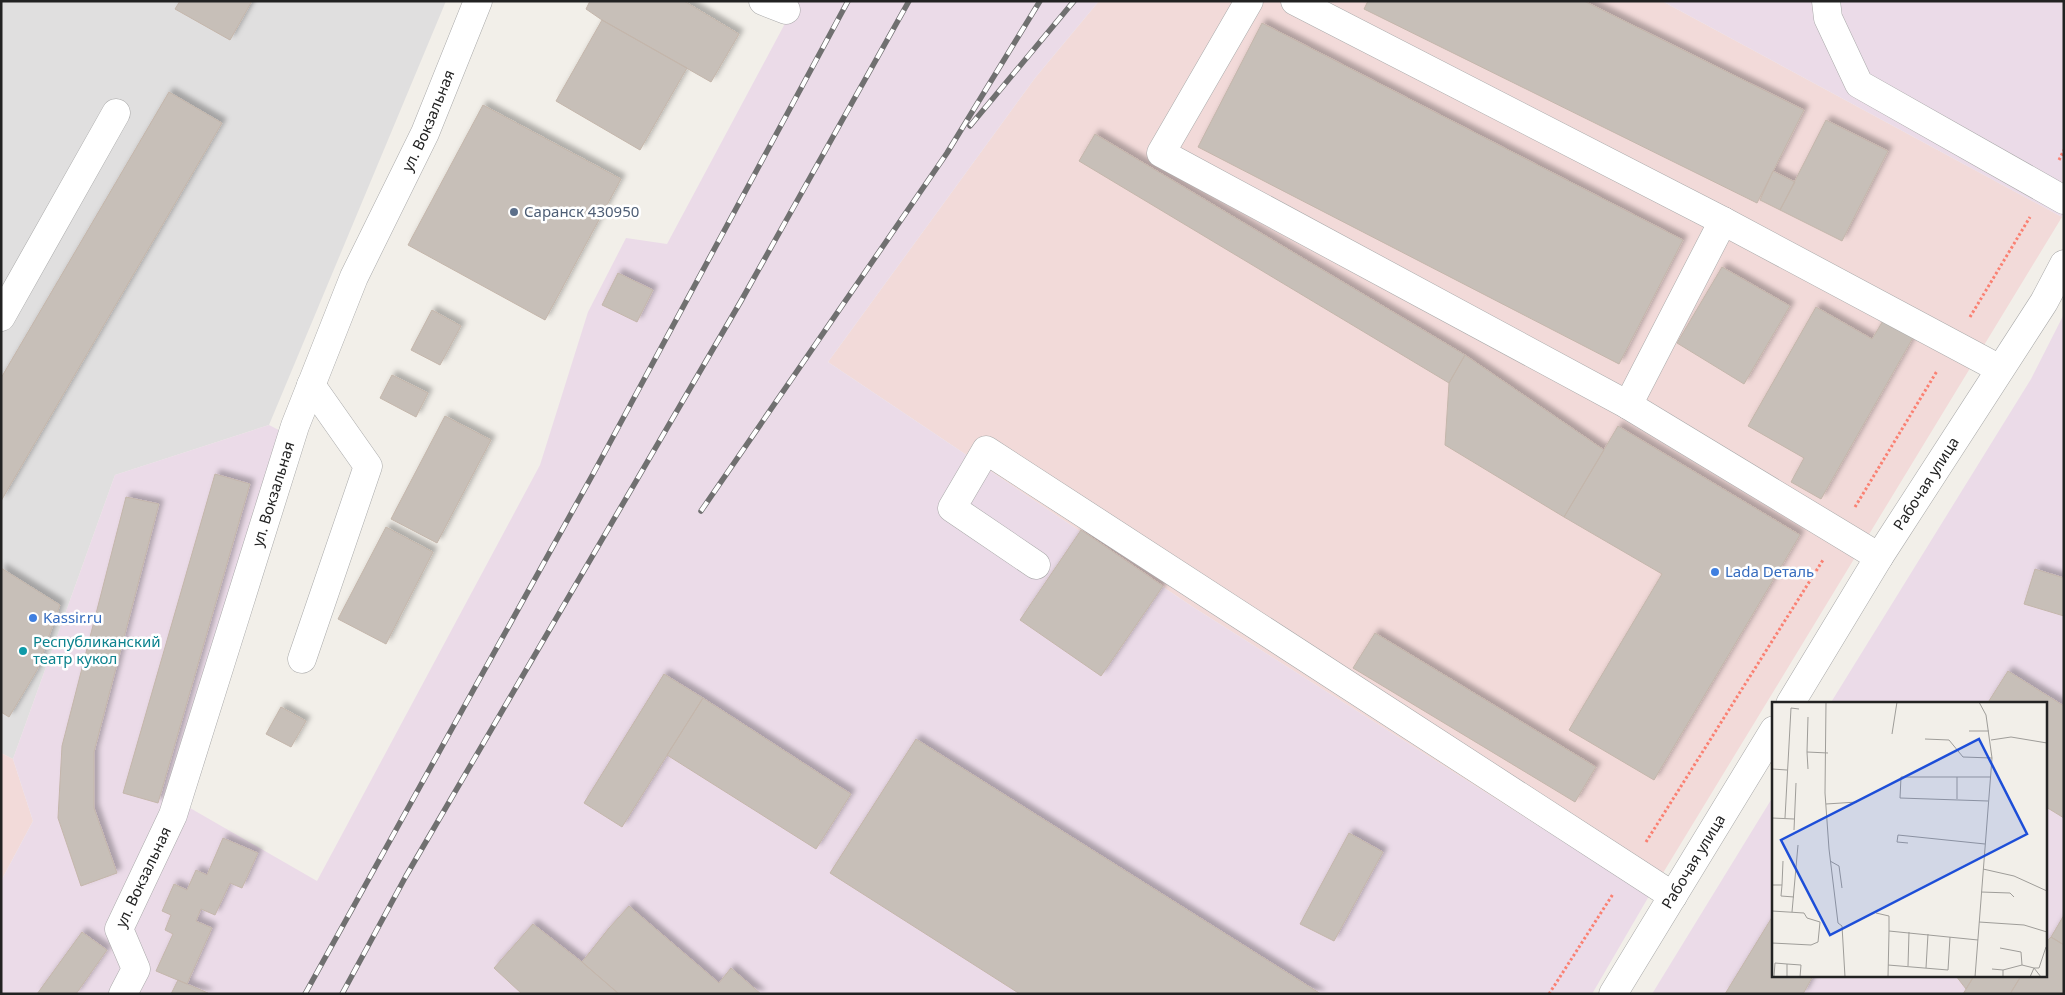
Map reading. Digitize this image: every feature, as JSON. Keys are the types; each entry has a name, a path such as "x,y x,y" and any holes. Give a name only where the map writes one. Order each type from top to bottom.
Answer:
{"street":[{"name":"ул. Вокзальная","path":"123,994 136,969 119,929 174,815 295,426 354,277 425,133 478,1"},
{"path":"1249,1 1162,153 1628,405 1879,557"},
{"path":"1295,1 1723,221 2000,369"},
{"path":"1826,1 1828,18 1859,84 2055,195"},
{"path":"1,317 116,113"},
{"path":"1628,405 1723,221"},
{"name":"Рабочая улица","path":"1791,702 1879,557 2044,302 2064,264"},
{"path":"302,659 368,466 311,385"},
{"path":"1036,566 952,508 986,450 1673,896"},
{"name":"Рабочая улица","path":"1613,994 1772,733"}],"path":[{"path":"1549,994 1840,534 1953,344 2055,195"}],"shaded area":[{"path":"1,1 446,1 269,425 115,475 13,759 1,753"},
{"path":"797,1 1099,1 1035,78 828,362 1193,607 1649,896 1592,994 1,994 1,881 33,821 13,759 115,475 269,425 304,443 190,808 317,881 540,465 588,312 626,238 667,244"},
{"path":"1099,1 1662,1 2062,217 1649,896 1193,607 828,362 1035,78"},
{"path":"1662,1 2064,1 2062,217"},
{"path":"2064,314 2064,994 1652,994 1772,798 1772,978 2048,978 2048,702 1831,702 2031,379"},
{"path":"1,753 13,759 33,821 1,881"}],"building":[{"path":"180,1 252,1 230,40 175,9"},
{"path":"590,1 684,1 739,34 711,82 602,20 586,9"},
{"path":"1368,1 1584,1 1804,110 1757,203 1364,9"},
{"path":"602,20 687,68 640,150 556,101"},
{"path":"1262,23 1683,240 1619,364 1198,147"},
{"path":"169,92 222,123 1,501 1,378"},
{"name":"Саранск 430950","path":"483,105 621,179 545,320 408,245"},
{"path":"1826,120 1888,151 1842,241 1780,210"},
{"path":"1095,134 1465,355 1449,383 1079,161"},
{"path":"1773,171 1795,182 1780,210 1760,200"},
{"path":"1722,267 1790,306 1744,384 1677,343"},
{"path":"618,273 653,290 637,322 602,305"},
{"path":"1816,307 1872,339 1884,319 1914,336 1821,499 1791,482 1804,458 1748,426"},
{"path":"432,310 461,326 440,365 411,350"},
{"path":"1465,355 1604,450 1564,517 1445,445 1449,383"},
{"path":"392,375 428,393 416,417 380,398"},
{"path":"445,416 491,440 437,543 391,519"},
{"path":"1618,426 1800,535 1654,780 1569,730 1662,574 1564,517"},
{"path":"215,474 250,484 158,803 123,793"},
{"path":"126,497 159,504 94,752 94,808 117,873 81,886 58,818 62,746"},
{"path":"386,527 433,552 386,644 338,619"},
{"path":"1081,530 1163,586 1101,676 1020,620"},
{"name":"Республиканский театр кукол","path":"1,568 60,605 37,670 9,717 1,712"},
{"path":"2035,569 2064,578 2064,616 2024,604"},
{"path":"1375,633 1596,767 1575,802 1353,668"},
{"path":"2008,671 2064,706 2064,818 2048,808 2048,702 1988,702"},
{"path":"664,674 703,698 622,827 584,803"},
{"path":"703,698 851,794 816,849 667,755"},
{"path":"281,707 306,721 291,747 266,734"},
{"path":"916,739 1321,994 1020,994 830,873"},
{"path":"1349,833 1383,852 1334,941 1300,924"},
{"path":"223,838 258,853 242,888 230,883 215,915 201,909 196,921 212,928 187,984 156,971 173,934 165,930 171,915 162,911 174,884 187,890 196,870 207,875"},
{"path":"629,906 719,983 731,968 761,994 619,994 582,962"},
{"path":"2064,915 2064,945 2051,937"},
{"path":"1772,917 1772,978 1812,978 1803,994 1725,994"},
{"path":"533,924 619,994 522,994 494,968"},
{"path":"82,932 107,950 76,994 37,994"},
{"path":"2051,937 2064,945 2064,994 2010,994 2020,978 2048,978 2048,940"},
{"path":"1958,978 1973,978 1966,989"},
{"path":"1973,978 2020,978 2010,994 1963,994"},
{"path":"178,980 208,993 171,994"}],"railway":[{"path":"305,994 593,474 848,1"},
{"path":"342,994 406,876 741,301 909,1"},
{"path":"701,511 947,153 1040,1"},
{"path":"970,126 1074,1"}],"place":[{"name":"Саранск 430950","path":"514,212"},
{"name":"Lada Dеталь","path":"1715,572"},
{"name":"Kassir.ru","path":"33,618"},
{"name":"Республиканский театр кукол","path":"23,651"}]}
